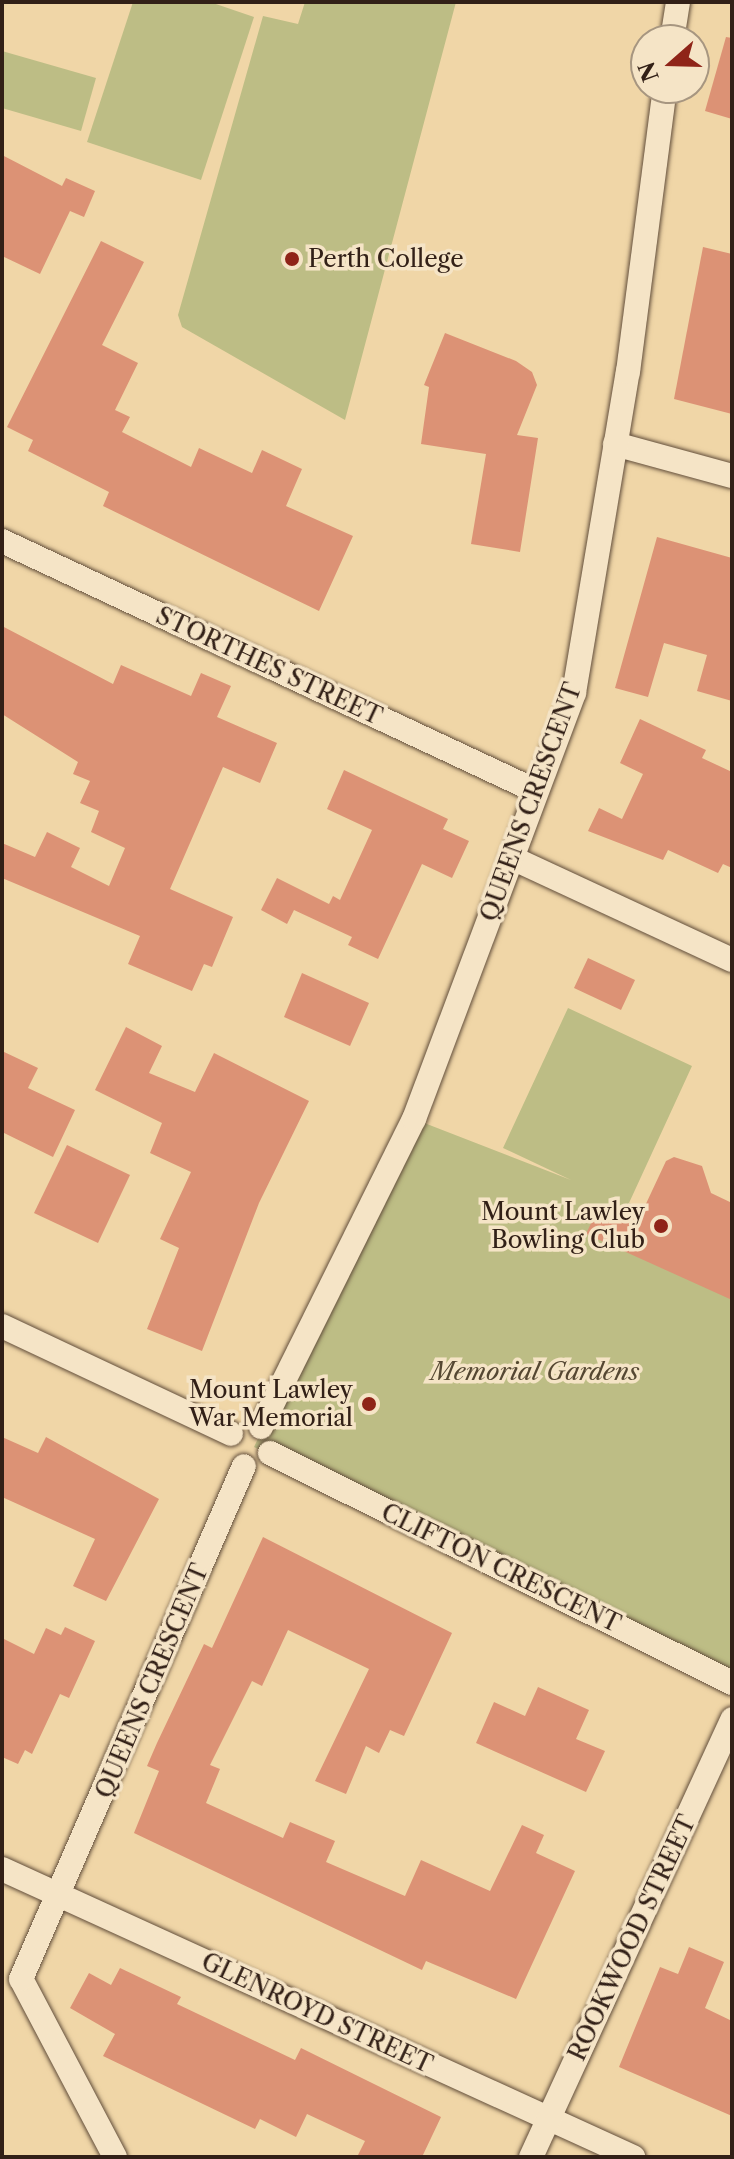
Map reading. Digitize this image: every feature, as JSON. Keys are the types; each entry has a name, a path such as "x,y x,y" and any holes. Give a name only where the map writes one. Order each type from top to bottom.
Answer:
{"street":[{"path":"675,24 678,2"},
{"name":"QUEENS CRESCENT","path":"261,1427 414,1119 574,693 615,444 663,104"},
{"path":"615,444 732,476"},
{"name":"STORTHES STREET","path":"2,541 536,791"},
{"path":"512,858 732,960"},
{"path":"2,1326 231,1434"},
{"path":"242,1425 261,1427 270,1453 262,1463 244,1466 230,1453 231,1434 242,1425"},
{"name":"CLIFTON CRESCENT","path":"270,1453 732,1683"},
{"name":"QUEENS CRESCENT","path":"115,2157 21,1979 244,1466"},
{"name":"ROOKWOOD STREET","path":"531,2157 732,1719"},
{"name":"GLENROYD STREET","path":"2,1869 633,2157"}],"green space":[{"path":"133,2 210,2 254,17 201,180 87,142"},
{"path":"305,2 456,2 345,420 182,327 178,315 263,16 298,24"},
{"path":"2,51 96,78 81,131 2,108"},
{"name":"Memorial Gardens","path":"568,1008 692,1066 629,1203 732,1243 730,1682 254,1447 414,1119 571,1180 503,1148"}],"building":[{"path":"726,37 732,38 732,119 705,111 707,104 710,104 710,93"},
{"path":"2,155 62,186 66,178 95,191 84,217 70,211 40,274 2,256"},
{"path":"101,241 144,262 102,345 138,363 115,410 130,417 122,432 191,467 199,448 252,473 262,450 302,469 286,506 353,536 319,611 103,506 109,492 28,451 33,440 7,427"},
{"path":"703,247 732,254 732,414 674,399"},
{"path":"445,333 516,361 532,372 537,385 517,435 538,438 520,552 471,544 486,454 421,444 429,387 424,385"},
{"path":"657,537 732,558 732,701 697,691 707,655 664,643 648,697 615,688"},
{"path":"2,626 113,684 121,665 191,696 201,673 231,686 217,717 277,743 260,783 223,767 170,889 233,917 212,967 204,964 192,991 128,964 140,936 2,878 2,843 35,857 47,832 80,848 71,867 109,886 125,848 91,832 99,811 80,803 90,781 73,774 78,762 2,714"},
{"path":"640,719 706,750 702,758 732,772 732,868 723,864 718,873 668,850 663,860 588,831 599,808 622,819 643,774 620,763"},
{"path":"344,770 448,819 443,829 469,841 452,878 422,864 378,959 348,945 352,937 294,910 287,924 261,910 277,878 329,904 333,896 340,900 372,830 327,809"},
{"path":"588,958 635,980 621,1010 574,988"},
{"path":"302,973 369,1003 350,1046 284,1017"},
{"path":"126,1027 162,1046 149,1073 195,1092 214,1053 309,1101 259,1203 202,1351 147,1329 179,1248 160,1239 191,1172 150,1153 162,1123 95,1090"},
{"path":"2,1051 38,1068 28,1088 75,1110 53,1157 2,1132"},
{"path":"67,1145 130,1175 98,1243 34,1213"},
{"name":"Mount Lawley Bowling Club","path":"674,1157 702,1166 711,1193 732,1203 732,1300 586,1234 599,1206 624,1217 644,1208 666,1161"},
{"path":"2,1437 38,1453 46,1437 159,1499 106,1601 73,1586 95,1539 2,1497"},
{"path":"263,1537 452,1633 404,1736 390,1730 379,1753 366,1746 346,1794 315,1781 369,1669 288,1630 262,1686 252,1681 210,1765 220,1769 206,1803 283,1838 290,1822 335,1841 326,1862 405,1896 421,1860 490,1891 522,1825 544,1835 536,1853 575,1871 516,1999 426,1961 422,1970 134,1833 159,1771 147,1766 157,1743 204,1644 212,1648"},
{"path":"65,1627 95,1641 69,1698 60,1694 32,1754 25,1750 18,1764 2,1757 2,1638 34,1654 46,1628 61,1635"},
{"path":"538,1687 589,1710 576,1739 605,1751 586,1792 476,1743 494,1702 525,1716"},
{"path":"689,1947 724,1962 705,2008 732,2021 732,2116 619,2067 660,1967 678,1974"},
{"path":"120,1968 181,1997 177,2004 295,2060 301,2048 441,2117 422,2157 357,2157 365,2141 307,2114 296,2137 260,2119 255,2129 103,2056 115,2034 70,2008 89,1973 111,1985"}],"place":[{"name":"Perth College","path":"292,259"},
{"name":"Mount Lawley Bowling Club","path":"661,1226"},
{"name":"Mount Lawley War Memorial","path":"369,1404"}]}
